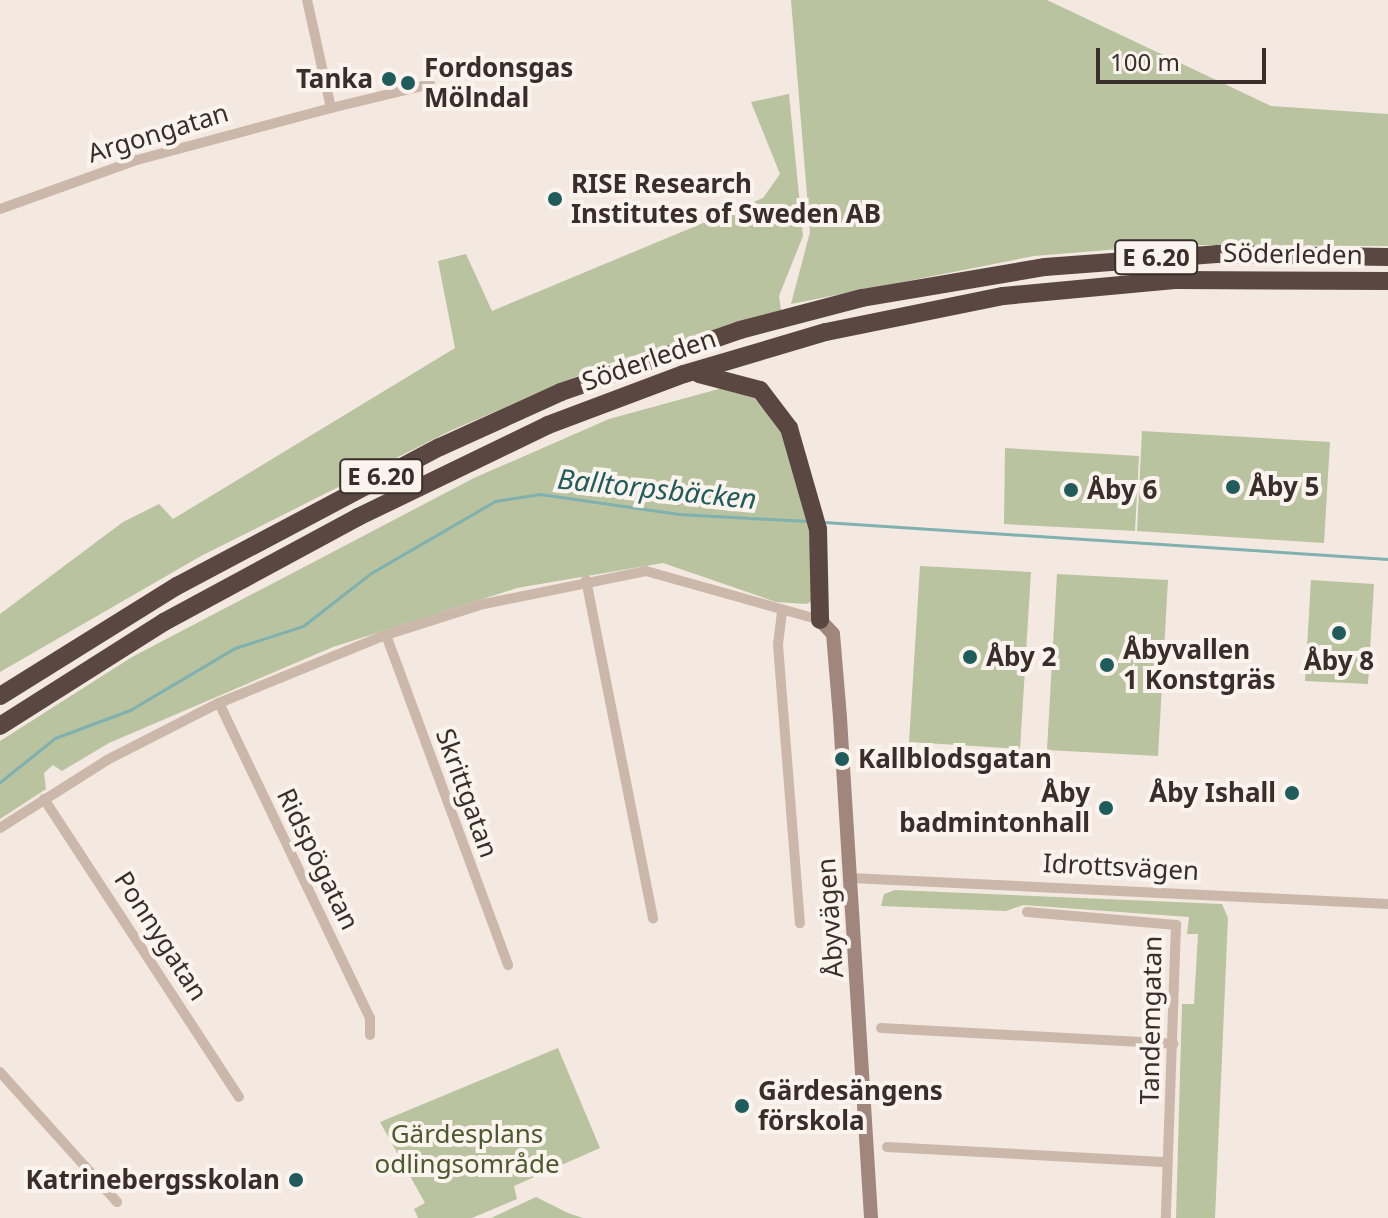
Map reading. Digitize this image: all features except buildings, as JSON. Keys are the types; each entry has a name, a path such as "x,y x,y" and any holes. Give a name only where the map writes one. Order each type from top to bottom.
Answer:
{"highway":[{"name":"Söderleden","path":"0,696 43,666 230,557 452,441 561,392 740,330 862,298 1045,267 1217,254 1388,257"},
{"name":"Söderleden","path":"0,726 164,622 358,517 548,425 684,374 826,332 1003,296 1177,280 1388,281"},
{"path":"684,374 728,376 767,396 798,450 817,523 820,620"},
{"path":"0,687 43,666"}],"street":[{"path":"307,0 331,108"},
{"name":"Argongatan","path":"0,209 137,160 430,84"},
{"path":"0,828 44,799 219,703 386,635 586,580 669,572 782,612 820,620"},
{"path":"586,580 653,918"},
{"path":"782,612 778,645 800,923"},
{"name":"Åbyvägen","path":"820,620 833,637 871,1218"},
{"name":"Skrittgatan","path":"386,635 508,965"},
{"name":"Ridspögatan","path":"219,703 370,1018 370,1035"},
{"name":"Ponnygatan","path":"44,799 239,1097"},
{"name":"Idrottsvägen","path":"851,878 1388,904"},
{"name":"Tandemgatan","path":"1027,912 1176,925 1166,1218"},
{"path":"881,1028 1174,1044"},
{"path":"0,1072 117,1202"},
{"path":"887,1147 1168,1162"}],"green space":[{"path":"791,0 1047,0 1271,106 1388,114 1388,246 1169,245 1034,256 791,304 810,232"},
{"path":"789,94 803,236 779,296 781,310 601,366 450,431 201,556 0,672 0,614 123,522 159,504 173,519 455,348 438,261 466,254 492,311 763,198 780,174 751,102"},
{"path":"726,387 753,397 786,434 808,508 813,600 807,604 776,602 663,563 517,588 333,647 109,743 62,771 53,765 44,773 46,789 0,819 0,741 132,657 474,478 609,419"},
{"name":"Åby 5","path":"1142,431 1330,442 1324,543 1137,531"},
{"name":"Åby 6","path":"1005,448 1139,456 1135,531 1004,524"},
{"name":"Åby 2","path":"920,566 1031,572 1020,749 909,742"},
{"name":"Åbyvallen 1 Konstgräs","path":"1057,574 1168,580 1158,756 1047,750"},
{"name":"Åby 8","path":"1311,580 1374,584 1368,684 1305,681"},
{"path":"895,890 1222,904 1228,918 1215,1218 1176,1218 1182,1004 1194,1004 1198,934 1187,934 1189,917 1023,905 1006,911 881,906 884,894"},
{"name":"Gärdesplans odlingsområde","path":"558,1048 600,1148 514,1186 517,1199 472,1218 418,1218 414,1209 425,1203 380,1122"},
{"path":"536,1197 568,1213 583,1218 491,1218"}],"waterway":[{"path":"0,782 55,738 130,710 235,648 303,626 371,573 495,501 540,494 678,514 809,521"},
{"name":"Balltorpsbäcken","path":"824,522 1388,559"}],"place":[{"name":"Tanka","path":"389,79"},
{"name":"Fordonsgas Mölndal","path":"408,83"},
{"name":"RISE Research Institutes of Sweden AB","path":"555,199"},
{"name":"Åby 5","path":"1233,487"},
{"name":"Åby 6","path":"1071,490"},
{"name":"Åby 8","path":"1339,633"},
{"name":"Åby 2","path":"970,657"},
{"name":"Åbyvallen 1 Konstgräs","path":"1107,665"},
{"name":"Kallblodsgatan","path":"842,759"},
{"name":"Åby Ishall","path":"1292,793"},
{"name":"Åby badmintonhall","path":"1106,808"},
{"name":"Gärdesängens förskola","path":"742,1106"},
{"name":"Katrinebergsskolan","path":"296,1180"}]}
